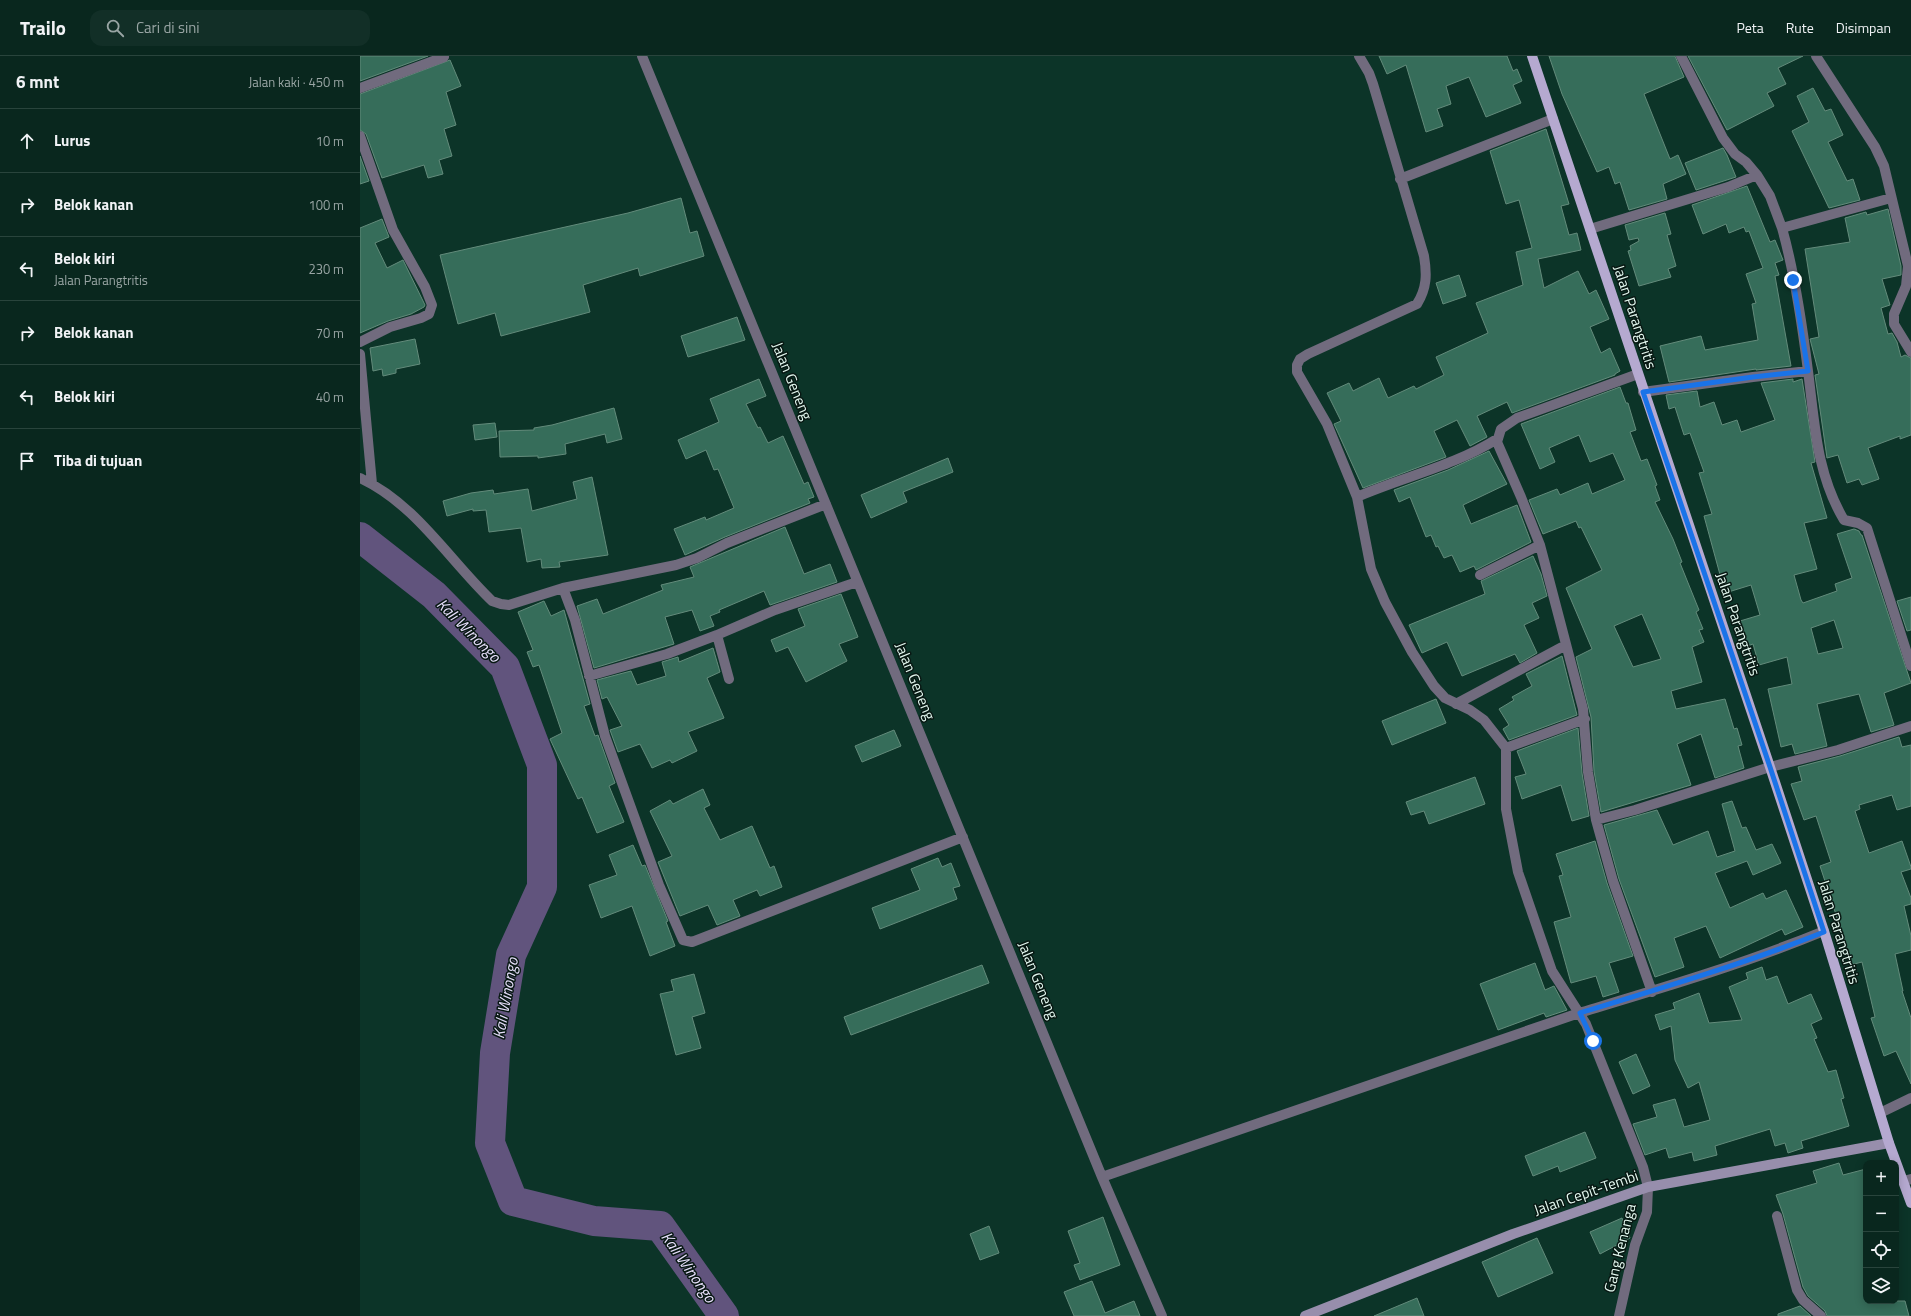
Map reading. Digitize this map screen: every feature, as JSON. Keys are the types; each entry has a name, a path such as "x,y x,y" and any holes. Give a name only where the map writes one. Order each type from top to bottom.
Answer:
{"main road":[{"name":"Jalan Parangtritis","path":"1532,56 1643,392 1770,767 1824,932 1889,1143 1907,1180 1911,1203"},
{"name":"Jalan Cepit-Tembi","path":"1305,1316 1513,1234 1648,1187 1889,1143"}],"street":[{"name":"Jalan Geneng","path":"642,56 1102,1177 1162,1316"},
{"path":"1359,56 1370,73 1424,256 1426,280 1422,297 1417,304 1308,354 1300,360 1297,365 1297,372 1327,424 1357,497 1371,569 1385,602 1412,652 1434,686 1445,698 1470,710 1484,720 1506,748 1584,719"},
{"path":"1681,56 1723,138 1735,154 1746,162 1757,175 1775,207 1782,228 1798,305 1817,447 1823,473 1833,502 1844,520 1858,523 1867,528 1911,666"},
{"path":"1816,56 1880,155 1910,265 1906,286 1896,308 1894,319 1897,331 1911,352"},
{"path":"360,88 444,57"},
{"path":"1400,178 1553,119"},
{"path":"360,136 393,230 425,287 432,305 429,314 421,318 390,327 360,342"},
{"path":"1590,229 1728,188 1757,175"},
{"path":"1782,228 1891,198"},
{"path":"360,354 372,484"},
{"path":"1643,392 1808,371"},
{"path":"1357,497 1389,483 1480,450 1497,439 1501,429 1516,418 1638,374"},
{"path":"1497,439 1540,546 1576,678 1584,719 1588,772 1596,820 1613,881 1652,992"},
{"path":"360,478 372,484 394,499 428,530 492,601 509,605 563,588 676,565 697,558 727,543 826,504"},
{"path":"1480,575 1540,546"},
{"path":"589,676 667,654 776,610 857,582"},
{"path":"563,588 575,620 597,710 611,755 659,885 684,940 692,942 963,837"},
{"path":"717,635 729,679"},
{"path":"1456,704 1566,645"},
{"path":"1596,820 1635,810 1770,767 1838,750 1911,726"},
{"name":"Gang Kenanga","path":"1506,748 1506,809 1518,872 1552,971 1580,1013 1588,1030 1643,1167 1648,1187 1647,1212 1635,1245 1619,1316"},
{"path":"1102,1177 1580,1013 1652,992 1770,953 1824,932"},
{"path":"1880,1113 1911,1098"},
{"path":"1777,1216 1797,1290 1803,1300 1821,1316"}],"building":[{"path":"360,56 428,56 360,81"},
{"path":"1379,56 1507,56 1513,71 1517,69 1522,81 1513,85 1521,103 1486,117 1469,77 1446,86 1451,104 1437,109 1443,126 1426,132 1406,65 1387,74"},
{"path":"1549,56 1675,56 1684,77 1644,94 1670,159 1678,155 1686,174 1663,184 1667,199 1629,210 1620,182 1615,184 1609,167 1597,172 1562,94"},
{"path":"1688,56 1803,56 1778,68 1786,84 1767,93 1774,106 1727,130"},
{"path":"450,60 461,86 446,92 456,125 444,129 452,156 439,160 443,174 428,178 424,165 382,178 366,134 360,130 360,94"},
{"path":"1813,88 1825,111 1831,109 1843,135 1828,142 1847,181 1853,179 1860,200 1829,208 1792,131 1809,122 1797,96"},
{"path":"1546,129 1569,204 1561,206 1569,235 1577,233 1581,250 1538,259 1544,288 1578,271 1589,294 1596,290 1609,319 1590,327 1601,353 1610,348 1620,371 1615,375 1512,413 1507,402 1477,416 1487,437 1470,446 1457,420 1434,431 1446,457 1363,488 1334,424 1341,421 1327,393 1349,383 1353,391 1379,378 1388,398 1414,386 1416,389 1444,375 1436,357 1488,333 1476,303 1523,285 1516,252 1532,248 1519,200 1506,204 1490,151"},
{"path":"1723,148 1736,177 1696,190 1685,163"},
{"path":"360,156 369,181 360,184"},
{"path":"1747,186 1770,242 1775,240 1783,260 1775,263 1779,275 1775,276 1791,366 1756,369 1669,382 1660,346 1701,336 1705,350 1758,340 1752,304 1756,303 1746,274 1763,268 1749,231 1746,232 1744,227 1729,233 1726,224 1703,234 1692,205"},
{"path":"681,198 690,233 697,231 704,256 640,276 638,268 583,285 590,312 501,336 495,313 458,324 440,255 628,213"},
{"path":"1888,209 1901,266 1901,275 1882,279 1890,305 1881,308 1888,334 1892,333 1897,342 1901,357 1905,355 1911,358 1911,435 1900,439 1900,436 1868,448 1879,479 1862,485 1859,479 1847,483 1838,455 1827,458 1815,375 1819,374 1810,339 1819,337 1805,249 1850,242 1845,218 1866,212 1867,215"},
{"path":"1665,213 1671,234 1667,235 1676,266 1668,269 1671,277 1639,286 1628,251 1631,250 1630,246 1639,241 1638,238 1629,240 1625,225"},
{"path":"382,219 389,237 375,243 387,268 403,260 425,305 411,314 388,321 360,333 360,228"},
{"path":"1459,275 1466,296 1443,304 1436,283"},
{"path":"737,317 745,340 688,357 681,336"},
{"path":"415,339 420,364 396,369 396,373 383,376 382,369 373,371 370,348"},
{"path":"759,379 766,396 746,404 758,428 760,427 768,443 783,436 804,484 808,482 814,497 808,499 810,503 725,537 685,555 674,529 705,517 706,520 734,508 718,469 714,470 706,450 686,459 678,440 719,422 710,399"},
{"path":"1793,379 1793,382 1802,379 1815,462 1811,463 1827,518 1804,523 1817,569 1794,575 1801,600 1803,603 1837,591 1835,584 1852,578 1837,534 1854,529 1859,531 1862,535 1911,683 1884,693 1894,725 1871,732 1859,694 1817,704 1827,746 1795,754 1792,744 1781,747 1768,689 1792,684 1787,657 1759,665 1753,644 1747,646 1740,621 1760,615 1751,585 1725,593 1704,516 1712,514 1699,473 1704,472 1690,433 1684,435 1675,407 1669,409 1666,395 1697,391 1700,407 1714,402 1722,425 1737,420 1741,432 1775,420 1761,383","holes":["1834,620 1843,648 1818,654 1811,628"]},
{"path":"1620,387 1626,403 1628,403 1636,430 1630,432 1641,461 1647,459 1657,485 1655,486 1660,500 1655,502 1673,539 1682,562 1680,563 1699,610 1696,612 1703,629 1699,630 1704,642 1692,647 1702,682 1671,691 1676,709 1725,699 1734,729 1737,728 1742,745 1738,746 1744,768 1715,778 1701,734 1677,744 1691,785 1601,812 1594,771 1591,717 1576,657 1592,649 1566,588 1602,570 1581,527 1579,528 1576,521 1543,534 1529,500 1557,489 1560,495 1588,483 1592,494 1625,480 1613,453 1590,462 1579,435 1549,448 1555,462 1540,469 1521,424","holes":["1642,614 1661,659 1633,667 1614,626"]},
{"path":"614,408 622,439 607,443 605,434 565,444 566,454 538,458 538,456 500,457 499,431 534,430 534,428 552,425"},
{"path":"495,423 497,437 475,440 473,425"},
{"path":"1489,451 1507,484 1463,505 1471,524 1517,505 1531,542 1476,570 1474,566 1460,572 1452,555 1444,558 1438,546 1436,547 1431,535 1426,537 1410,497 1399,502 1394,490 1448,470"},
{"path":"948,458 953,472 903,492 907,502 871,518 861,495"},
{"path":"592,477 608,555 559,562 560,567 542,568 541,559 527,562 521,528 489,532 486,510 473,511 473,509 447,516 443,501 471,493 493,490 494,494 528,489 532,511 577,499 573,482"},
{"path":"785,527 804,574 830,564 837,582 770,605 764,591 719,610 720,612 710,616 714,626 700,631 692,610 665,617 674,644 594,668 577,606 597,599 603,614 663,590 661,585 694,577 690,567"},
{"path":"1533,556 1541,574 1547,596 1532,603 1539,618 1524,625 1537,653 1520,663 1515,654 1462,676 1447,642 1422,653 1409,625 1485,594 1481,581"},
{"path":"841,594 858,637 839,644 847,661 806,682 788,647 776,652 771,640 805,626 798,609"},
{"path":"1911,597 1911,630 1907,631 1897,601"},
{"path":"544,601 551,616 564,610 590,704 584,706 595,736 598,735 615,783 609,786 624,822 597,833 582,797 578,799 550,739 562,733 539,665 533,667 527,652 533,650 518,612"},
{"path":"713,648 720,672 707,678 724,718 688,732 697,751 672,763 670,760 652,768 640,744 618,752 610,730 622,726 607,697 602,699 597,680 631,671 637,685 666,676 662,662 678,657 679,662"},
{"path":"1562,656 1577,715 1509,740 1503,729 1509,725 1499,709 1514,700 1512,697 1532,686 1526,674"},
{"path":"1436,699 1446,723 1392,745 1382,721"},
{"path":"1578,728 1582,773 1589,816 1572,821 1561,785 1522,799 1515,777 1526,774 1517,751"},
{"path":"894,730 901,746 862,762 855,746"},
{"path":"1899,737 1902,747 1911,745 1911,806 1897,810 1892,795 1859,805 1860,809 1855,811 1869,853 1902,841 1911,867 1911,869 1901,872 1911,898 1911,904 1904,906 1911,936 1911,950 1895,954 1902,991 1911,1018 1911,1084 1896,1051 1884,1056 1871,1018 1875,1017 1862,962 1850,965 1843,936 1820,866 1831,862 1816,816 1804,820 1791,784 1802,781 1798,767 1840,756"},
{"path":"1475,777 1485,804 1429,824 1424,811 1411,815 1406,802"},
{"path":"703,789 710,805 704,808 720,840 752,826 770,868 774,866 782,887 760,896 757,890 733,900 740,916 717,925 708,905 680,916 658,862 672,856 650,811 670,800 673,804"},
{"path":"1732,801 1742,828 1746,827 1756,850 1772,844 1781,863 1753,875 1747,861 1715,873 1730,908 1763,893 1766,899 1786,890 1803,927 1785,935 1782,929 1720,958 1706,926 1674,938 1684,967 1655,977 1619,879 1604,825 1657,810 1673,845 1708,831 1717,857 1735,851 1722,804"},
{"path":"1595,841 1607,883 1633,956 1609,963 1619,992 1603,997 1596,976 1571,983 1554,922 1571,917 1559,876 1563,875 1556,854"},
{"path":"633,845 642,866 645,865 668,921 666,922 675,946 650,956 632,906 601,918 589,885 617,875 609,855"},
{"path":"938,858 942,867 951,863 960,886 953,888 957,899 880,929 872,908 920,890 911,869"},
{"path":"1535,963 1545,990 1554,986 1567,1010 1546,1017 1544,1013 1498,1030 1480,984"},
{"path":"982,965 989,983 851,1035 844,1017"},
{"path":"1762,967 1766,980 1777,976 1788,1004 1811,994 1822,1019 1811,1024 1817,1038 1814,1039 1828,1072 1836,1070 1844,1098 1841,1099 1849,1126 1801,1141 1803,1148 1788,1153 1785,1143 1775,1146 1770,1129 1715,1146 1717,1155 1694,1161 1692,1152 1669,1158 1666,1148 1645,1155 1633,1124 1657,1117 1653,1105 1675,1099 1684,1127 1710,1120 1699,1082 1688,1088 1675,1060 1671,1026 1660,1030 1655,1015 1675,1009 1673,1003 1699,993 1709,1023 1742,1020 1729,987 1748,979 1746,973"},
{"path":"694,974 705,1013 692,1017 701,1048 676,1055 660,994 674,991 671,980"},
{"path":"1636,1054 1650,1086 1633,1094 1619,1062"},
{"path":"1585,1132 1596,1158 1560,1172 1558,1166 1533,1176 1525,1156"},
{"path":"1839,1163 1843,1175 1863,1170 1863,1304 1899,1304 1899,1301 1905,1301 1909,1316 1827,1316 1825,1311 1808,1296 1803,1287 1783,1214 1776,1195 1817,1183 1813,1171"},
{"path":"1103,1217 1120,1265 1080,1280 1074,1265 1080,1263 1068,1231"},
{"path":"1622,1218 1630,1238 1600,1254 1590,1232"},
{"path":"989,1226 999,1253 980,1260 970,1234"},
{"path":"1537,1238 1553,1273 1498,1297 1482,1262"},
{"path":"1092,1281 1105,1313 1134,1301 1140,1316 1074,1316 1064,1292"},
{"path":"1417,1298 1424,1316 1374,1316"},
{"path":"1800,1306 1811,1316 1778,1316 1778,1314"}],"waterway":[{"name":"Kali Winongo","path":"360,537 434,595 505,667 542,765 542,887 511,955 495,1053 490,1143 513,1201 594,1221 660,1226 724,1316"}],"route":[{"path":"1593,1041 1580,1013 1688,981 1770,953 1824,932 1770,767 1643,392 1696,384 1808,371 1793,280"}]}
